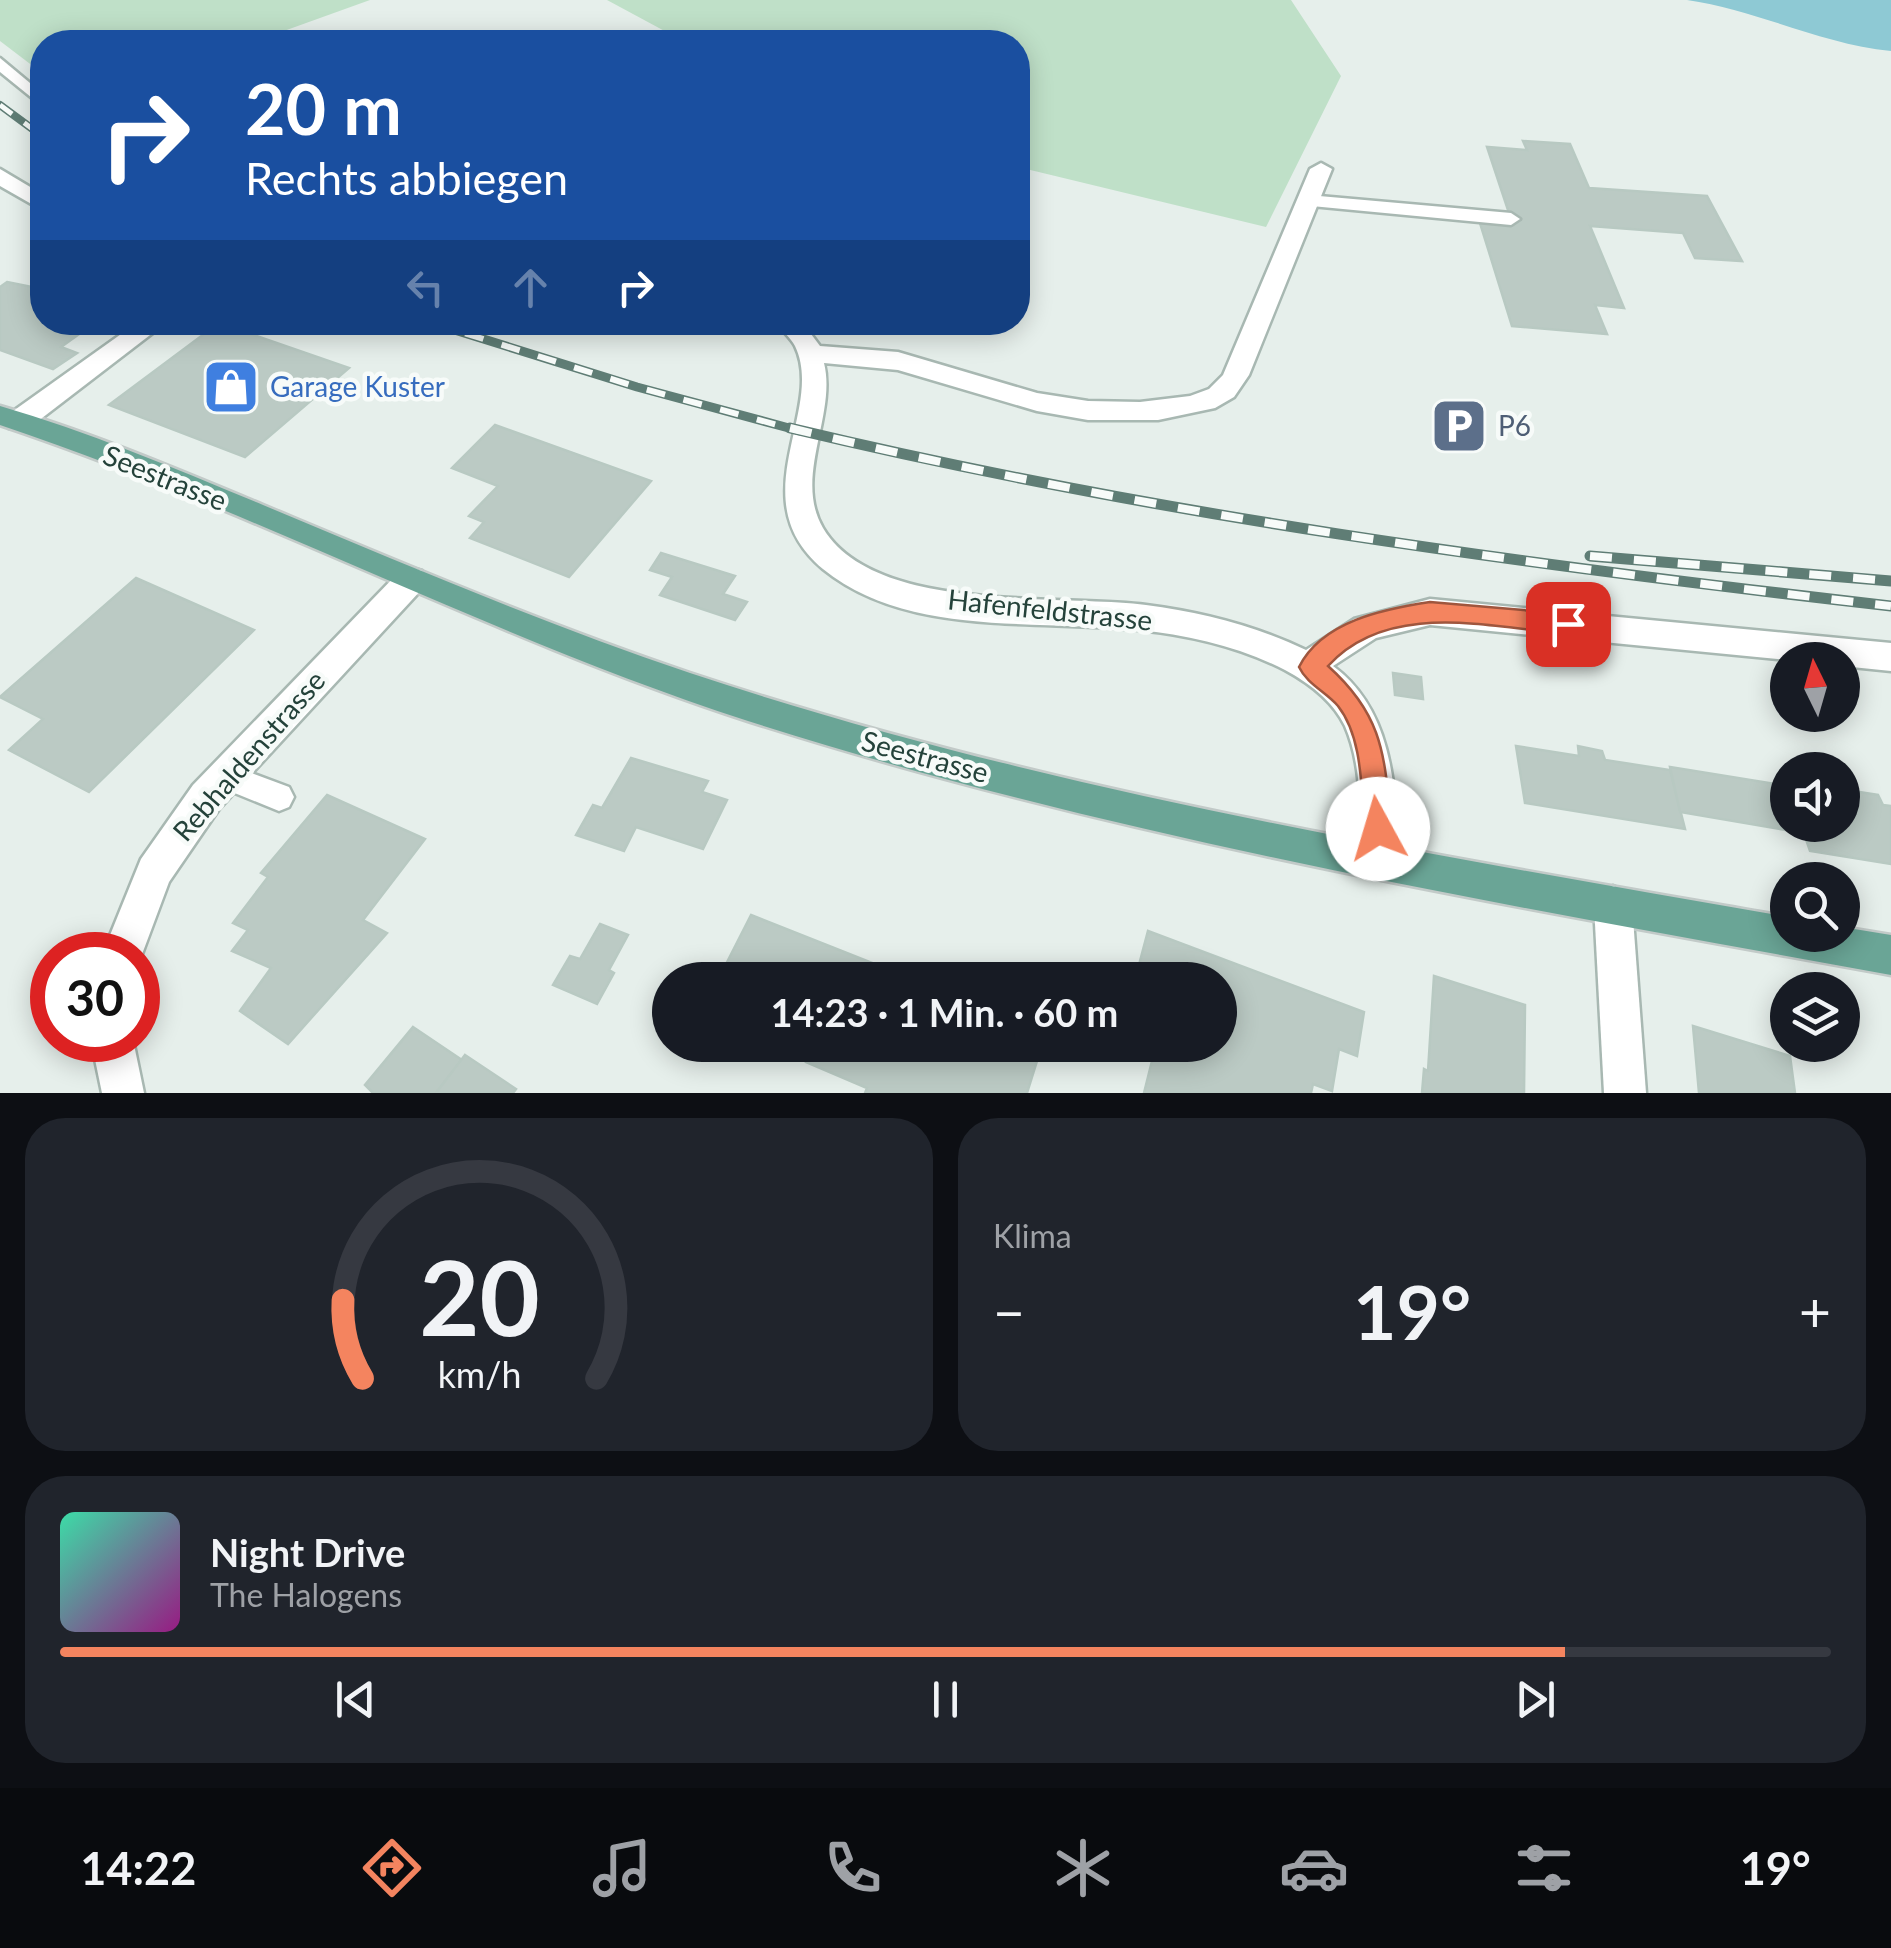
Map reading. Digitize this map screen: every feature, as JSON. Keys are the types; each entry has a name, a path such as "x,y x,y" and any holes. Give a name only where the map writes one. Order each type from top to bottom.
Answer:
{"main road":[{"name":"Seestrasse","path":"9,418 121,458 603,656 844,735 1159,817 1891,954"}],"street":[{"path":"800,335 812,355 851,353 891,358 1035,401 1089,411 1154,411 1210,402 1230,385 1244,357 1322,169"},
{"path":"0,176 30,195"},
{"path":"9,418 135,335"},
{"name":"Hafenfeldstrasse","path":"812,355 812,391 798,494 800,519 809,535 836,562 866,579 904,593 962,604 1140,617 1200,627 1256,643 1311,667 1346,698 1360,721 1371,759 1380,861"},
{"name":"Rebhaldenstrasse","path":"131,932 154,872 187,822 225,776 411,580"},
{"path":"1311,667 1328,649 1377,620 1430,612 1891,657"},
{"path":"1613,905 1625,1093"},
{"path":"117,1062 123,1093"}],"lane":[{"path":"0,63 30,89"},
{"path":"1308,202 1511,219"},
{"path":"225,776 279,797"}],"green space":[{"path":"0,0 370,0 286,30 30,30 30,64 0,41"},
{"path":"607,0 1291,0 1341,76 1266,227 1030,170 1030,30 663,30"}],"water":[{"path":"1687,0 1891,0 1891,51 1839,41"}],"building":[{"path":"1523,141 1570,144 1589,188 1707,196 1742,261 1695,258 1683,233 1590,226 1624,308 1595,305 1607,334 1512,326 1480,223 1513,225 1487,147 1527,150"},
{"path":"7,282 30,287 30,335 78,335 61,347 77,353 53,369 0,350 0,287"},
{"name":"Garage Kuster","path":"203,335 254,335 349,368 245,457 109,405"},
{"path":"495,425 651,481 569,577 470,538 484,522 469,516 498,486 452,468"},
{"path":"661,553 735,576 723,594 747,602 735,620 660,595 672,577 650,570"},
{"path":"136,578 254,630 89,792 9,750 43,719 0,697"},
{"path":"1393,673 1421,677 1423,699 1395,695"},
{"path":"1516,746 1579,756 1578,746 1602,751 1605,760 1670,770 1685,829 1525,803"},
{"path":"631,758 708,781 702,792 727,800 703,849 636,827 624,851 576,835 593,805 602,808"},
{"path":"1670,767 1770,783 1770,827 1680,812"},
{"path":"1860,792 1878,795 1883,805 1891,806 1891,864 1810,851 1807,842 1860,842"},
{"path":"327,795 425,839 363,920 387,933 288,1044 240,1011 271,968 232,951 248,930 233,923 268,877 261,873"},
{"path":"751,915 870,962 727,962"},
{"path":"600,924 628,935 597,1004 553,985 570,956 580,959"},
{"path":"1148,931 1231,962 1140,962"},
{"path":"1237,964 1364,1012 1357,1056 1339,1049 1332,1091 1313,1084 1311,1093 1144,1093 1152,1062 1237,1062"},
{"path":"1434,976 1525,1005 1524,1093 1422,1093 1424,1069 1428,1071"},
{"path":"1693,1026 1770,1050 1770,1062 1791,1062 1795,1093 1699,1093"},
{"path":"413,1027 462,1060 436,1093 373,1093 365,1085"},
{"path":"465,1055 516,1089 513,1093 436,1093"},
{"path":"806,1062 1037,1062 1027,1093 865,1093 867,1088"}],"railway":[{"path":"0,105 30,127"},
{"path":"471,335 637,387 800,431"},
{"path":"790,428 1063,487 1338,534 1614,573 1891,606"},
{"path":"1590,556 1891,581"}],"place":[{"name":"Garage Kuster","path":"231,387"},
{"name":"P6","path":"1459,426"}],"route":[{"path":"1378,829 1371,759 1360,721 1346,698 1311,667 1328,649 1377,620 1430,612 1568,624"}]}
